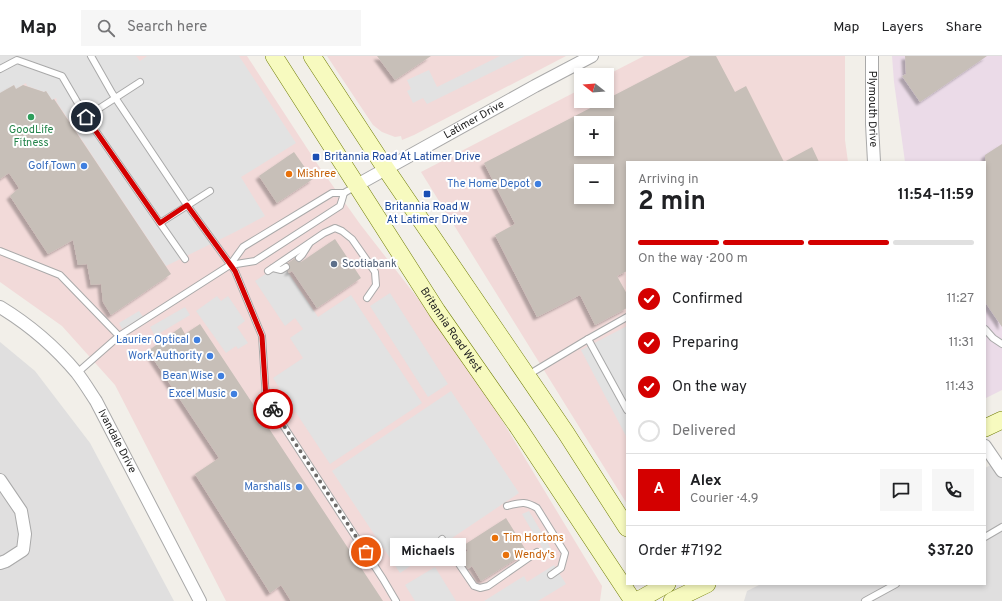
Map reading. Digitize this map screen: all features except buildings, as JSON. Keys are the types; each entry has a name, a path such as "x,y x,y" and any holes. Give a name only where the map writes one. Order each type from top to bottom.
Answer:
{"main road":[{"name":"Britannia Road West","path":"274,56 351,189 518,427 633,601"},
{"path":"312,56 386,169 566,433 626,526"},
{"path":"986,428 1002,420"},
{"path":"637,601 665,585 673,601 705,585"}],"street":[{"name":"Latimer Drive","path":"351,189 535,86 592,56"},
{"name":"Plymouth Drive","path":"872,56 872,124 874,161"},
{"name":"Ivandale Drive","path":"0,307 44,339 77,373 96,401 200,601"},
{"path":"986,447 1002,471"},
{"path":"0,480 21,511 25,534 23,550 6,561 0,563"}],"lane":[{"path":"91,56 115,98 187,205 235,271 262,336 266,399 396,601"},
{"path":"0,69 17,60 62,76 86,117 185,259"},
{"path":"86,117 140,82"},
{"path":"230,265 256,261 340,206 342,200 351,189"},
{"path":"77,373 119,336 230,265 244,247 332,193 351,189"},
{"path":"160,223 210,191"},
{"path":"286,268 281,270 270,270 310,242 335,228 342,231 352,239 375,272 376,285 367,298"},
{"path":"299,258 302,256 310,242"},
{"path":"0,251 60,275 119,336"},
{"path":"527,376 626,318"},
{"path":"986,330 993,338 1002,344"},
{"path":"588,339 626,408"},
{"path":"507,506 529,503 537,508 565,554 561,568 551,575"},
{"path":"986,536 1002,528"},
{"path":"442,539 474,586 480,588 488,586 537,552"},
{"path":"864,601 894,585"}],"shaded area":[{"path":"0,56 247,56 318,165 360,224 465,359 602,586 600,601 226,601 115,385 62,326 0,282"},
{"path":"0,56 136,56 140,61 147,56 239,56 296,143 241,177 265,216 166,266 56,101 56,98 52,100 46,91 44,92 27,86 26,83 16,89 14,85 0,93"},
{"path":"327,56 566,56 402,140 401,136 395,137 382,132 373,125"},
{"path":"500,56 525,56 427,104 423,98 413,103 407,91 411,89 407,80 429,70 437,87"},
{"path":"644,56 845,56 845,140 848,161 626,161 626,502 421,172 574,93 574,108 614,108 614,71"},
{"path":"892,56 1002,56 1002,390 986,398 986,161 905,161"},
{"path":"282,263 318,317 351,295 422,403 330,464 273,378 303,358 290,338 303,329 295,318 285,326 255,281"},
{"path":"390,293 448,384 428,397 370,306"},
{"path":"217,296 221,301 228,296 245,321 237,327 248,343 238,349 236,346 226,353 196,311"},
{"path":"185,307 190,315 155,336 150,327"},
{"path":"139,311 143,317 122,329 119,323"},
{"path":"626,327 626,436 581,350"},
{"path":"0,342 35,371 90,443 174,601 0,601"},
{"path":"451,391 519,493 400,573 332,471"},
{"path":"1002,459 1002,601 744,601 747,591 759,585 986,585 986,467"},
{"path":"529,511 554,554 548,558 522,514"},
{"path":"554,565 566,584 538,601 484,601 524,576 527,582"},
{"path":"435,567 456,601 415,601 405,585"}],"way so far":[{"path":"273,409 366,552"}],"place":[{"name":"GoodLife Fitness","path":"31,117"},
{"name":"Britannia Road At Latimer Drive","path":"316,157"},
{"name":"Golf Town","path":"84,166"},
{"name":"Mishree","path":"289,174"},
{"name":"The Home Depot","path":"538,184"},
{"name":"Britannia Road W At Latimer Drive","path":"427,194"},
{"name":"Scotiabank","path":"334,264"},
{"name":"Laurier Optical","path":"197,340"},
{"name":"Work Authority","path":"210,356"},
{"name":"Bean Wise","path":"221,376"},
{"name":"Excel Music","path":"234,394"},
{"name":"Marshalls","path":"299,487"},
{"name":"Tim Hortons","path":"495,538"},
{"name":"Michaels","path":"366,552"},
{"name":"Wendy's","path":"506,555"}],"route":[{"path":"86,117 160,223 187,205 235,271 262,336 266,399 273,409"}]}
